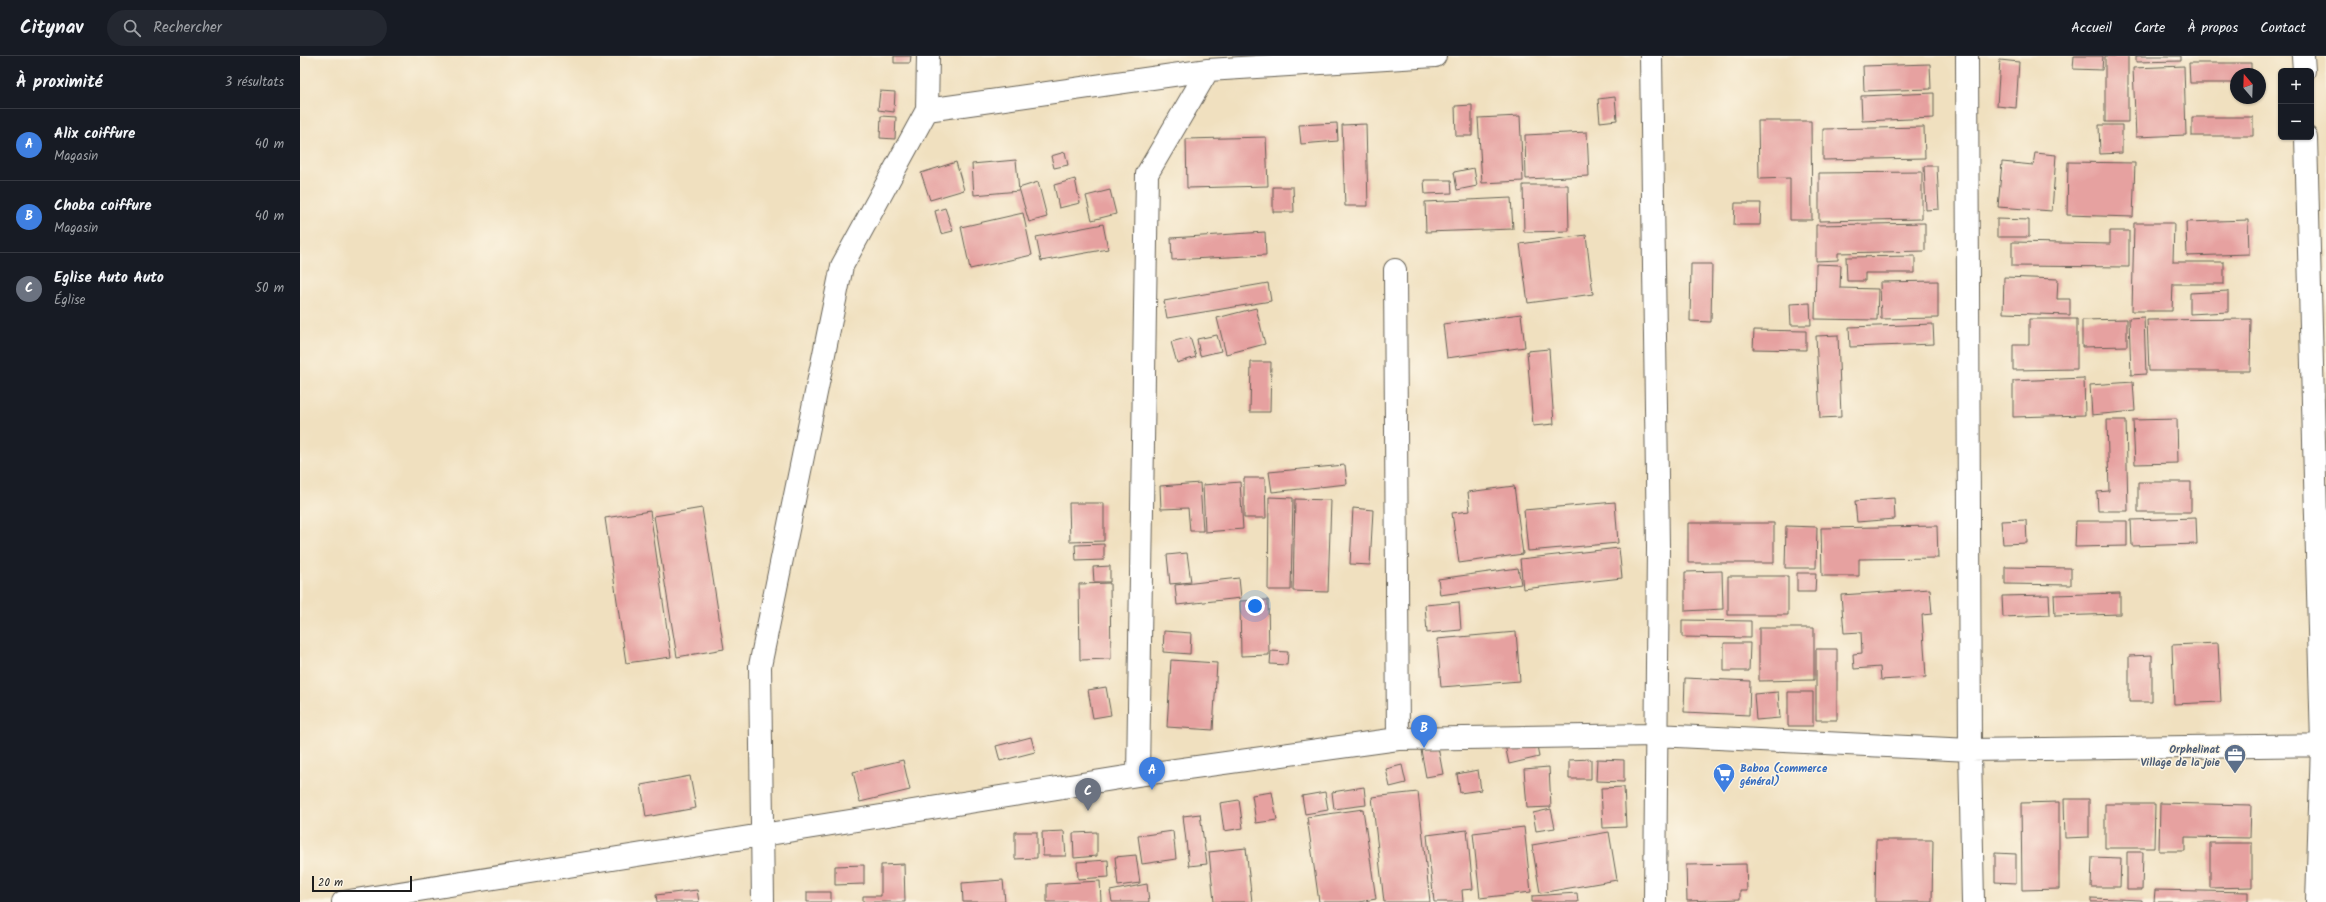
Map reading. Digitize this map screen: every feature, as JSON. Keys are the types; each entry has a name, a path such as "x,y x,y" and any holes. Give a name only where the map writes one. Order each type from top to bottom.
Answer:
{"street":[{"path":"763,902 760,666 842,266 927,110 928,56"},
{"path":"927,110 1208,70 1287,61 1435,56"},
{"path":"1651,56 1658,547 1655,902"},
{"path":"1967,56 1970,750 1973,902"},
{"path":"2304,56 2304,68"},
{"path":"1138,775 1147,174 1208,70"},
{"path":"2306,140 2324,744 2317,902"},
{"path":"1395,270 1398,739"},
{"path":"343,902 1138,775 1398,739 1656,735 1970,750 2324,744"}],"building":[{"path":"894,56 911,56 910,63 894,63"},
{"path":"2074,56 2103,56 2102,70 2073,69"},
{"path":"2105,56 2128,56 2128,122 2105,122"},
{"path":"2136,56 2181,56 2181,61 2136,62"},
{"path":"2000,60 2019,62 2016,108 1997,106"},
{"path":"2189,63 2251,63 2251,68 2230,68 2230,83 2190,83"},
{"path":"1930,64 1931,89 1864,91 1863,66"},
{"path":"2184,66 2186,135 2136,137 2133,68"},
{"path":"880,91 895,92 894,112 878,110"},
{"path":"1934,93 1934,118 1862,121 1861,96"},
{"path":"1615,97 1617,120 1600,122 1598,99"},
{"path":"1472,105 1472,136 1456,136 1455,106"},
{"path":"881,116 896,117 895,139 880,138"},
{"path":"1520,116 1523,181 1482,183 1478,118"},
{"path":"2192,117 2253,117 2253,136 2192,136"},
{"path":"1758,121 1811,121 1812,220 1790,220 1790,178 1759,179"},
{"path":"1337,123 1338,141 1301,144 1299,125"},
{"path":"1366,124 1368,206 1345,206 1342,125"},
{"path":"2099,125 2122,125 2122,153 2100,154"},
{"path":"1924,127 1925,158 1823,160 1823,129"},
{"path":"1587,132 1589,176 1526,179 1525,135"},
{"path":"1266,137 1268,186 1187,188 1186,139"},
{"path":"1065,152 1068,165 1054,168 1051,156"},
{"path":"2035,153 2056,155 2052,211 1998,207 2002,162 2033,165"},
{"path":"1016,160 1019,191 974,195 972,164"},
{"path":"956,162 964,190 930,200 921,173"},
{"path":"2068,162 2135,163 2133,217 2067,215"},
{"path":"1924,166 1937,166 1939,209 1926,210"},
{"path":"1474,168 1477,186 1457,190 1454,172"},
{"path":"1922,172 1922,219 1819,221 1819,173"},
{"path":"1075,179 1080,203 1059,208 1054,185"},
{"path":"1424,180 1451,180 1452,193 1425,194"},
{"path":"1038,182 1047,217 1029,222 1019,188"},
{"path":"1523,185 1568,185 1569,231 1524,232"},
{"path":"1273,187 1293,187 1294,212 1273,212"},
{"path":"1110,190 1116,214 1092,220 1086,196"},
{"path":"1511,198 1513,229 1426,232 1425,202"},
{"path":"1735,203 1761,203 1760,225 1734,225"},
{"path":"945,208 953,231 941,234 935,211"},
{"path":"1023,213 1032,255 970,269 961,227"},
{"path":"1997,219 2029,220 2029,237 1997,237"},
{"path":"2248,220 2249,254 2187,256 2186,222"},
{"path":"1925,223 1925,251 1838,253 1838,260 1816,261 1816,225"},
{"path":"2134,223 2174,223 2173,262 2224,262 2224,284 2173,284 2172,311 2132,311"},
{"path":"1103,224 1108,249 1041,261 1036,237"},
{"path":"2110,231 2129,231 2129,267 2012,266 2012,242 2110,244"},
{"path":"1265,232 1266,255 1172,260 1171,238"},
{"path":"1586,235 1593,294 1528,303 1520,244"},
{"path":"1915,256 1915,273 1865,273 1865,281 1847,281 1846,257"},
{"path":"1691,264 1712,264 1711,322 1690,321"},
{"path":"1816,264 1841,265 1840,288 1878,289 1877,320 1815,319"},
{"path":"2004,277 2058,279 2057,299 2070,299 2070,315 2003,313"},
{"path":"1938,281 1938,318 1881,319 1880,282"},
{"path":"1268,283 1271,301 1167,318 1164,301"},
{"path":"2228,291 2228,312 2190,314 2190,293"},
{"path":"1810,303 1811,325 1791,325 1790,304"},
{"path":"1256,308 1265,344 1226,354 1217,318"},
{"path":"1521,314 1525,347 1447,358 1443,324"},
{"path":"2144,317 2146,374 2131,375 2129,318"},
{"path":"2029,319 2077,319 2077,369 2013,370 2013,345 2029,345"},
{"path":"2127,319 2127,346 2082,347 2082,320"},
{"path":"2251,319 2250,371 2149,371 2147,320"},
{"path":"1933,324 1934,344 1850,347 1849,327"},
{"path":"1754,330 1806,331 1806,350 1753,349"},
{"path":"1217,335 1221,351 1200,356 1197,339"},
{"path":"1838,335 1841,417 1820,418 1816,336"},
{"path":"1190,337 1196,357 1177,363 1171,342"},
{"path":"1549,349 1554,424 1533,426 1527,351"},
{"path":"1251,362 1271,362 1270,412 1250,412"},
{"path":"2084,378 2085,415 2013,417 2013,381"},
{"path":"2133,382 2135,411 2092,415 2090,385"},
{"path":"2177,419 2178,463 2135,464 2133,420"},
{"path":"2107,420 2126,420 2128,511 2098,511 2097,492 2109,491"},
{"path":"1345,465 1347,484 1272,492 1269,472"},
{"path":"1244,478 1265,478 1266,518 1244,518"},
{"path":"1240,482 1243,529 1205,532 1203,485"},
{"path":"2138,482 2191,482 2191,512 2138,512"},
{"path":"1200,483 1203,531 1190,531 1188,508 1161,509 1160,486"},
{"path":"1514,486 1523,554 1459,563 1452,513 1470,511 1468,492"},
{"path":"1269,497 1293,498 1291,590 1268,590"},
{"path":"1894,498 1895,519 1857,522 1855,501"},
{"path":"1295,499 1331,500 1328,592 1293,591"},
{"path":"1615,502 1618,543 1528,551 1524,510"},
{"path":"1069,503 1104,503 1104,541 1070,542"},
{"path":"702,508 724,649 677,657 654,516"},
{"path":"1353,508 1373,510 1370,565 1350,564"},
{"path":"650,511 671,657 626,663 605,518"},
{"path":"2196,518 2197,544 2132,546 2131,520"},
{"path":"2026,520 2027,543 2003,544 2001,521"},
{"path":"2076,521 2127,521 2127,546 2075,547"},
{"path":"1688,523 1774,523 1774,563 1688,563"},
{"path":"1786,526 1817,527 1816,568 1785,568"},
{"path":"1937,526 1938,558 1859,559 1859,576 1822,576 1821,528"},
{"path":"1104,544 1104,560 1076,561 1075,545"},
{"path":"1619,548 1622,578 1523,589 1520,559"},
{"path":"1187,553 1191,582 1170,584 1167,555"},
{"path":"1110,566 1110,582 1094,582 1093,567"},
{"path":"2005,567 2071,568 2071,585 2005,584"},
{"path":"1518,568 1521,584 1440,595 1438,579"},
{"path":"1722,571 1723,609 1685,611 1685,572"},
{"path":"1797,573 1816,573 1815,592 1797,592"},
{"path":"1728,576 1788,576 1788,615 1728,615"},
{"path":"1239,578 1241,598 1177,605 1175,585"},
{"path":"1110,583 1111,659 1080,660 1079,584"},
{"path":"1930,589 1932,614 1922,615 1926,677 1881,680 1880,667 1854,669 1853,654 1862,653 1861,632 1844,633 1841,595"},
{"path":"2120,593 2120,614 2055,616 2054,595"},
{"path":"2049,595 2050,615 2003,617 2002,596"},
{"path":"1268,600 1269,655 1241,656 1240,601"},
{"path":"1459,602 1461,630 1427,633 1425,605"},
{"path":"1682,620 1751,621 1751,638 1682,637"},
{"path":"1759,628 1814,628 1814,680 1759,681"},
{"path":"1164,631 1191,633 1190,654 1163,652"},
{"path":"1516,632 1520,681 1441,687 1437,639"},
{"path":"1724,643 1750,643 1749,671 1724,671"},
{"path":"2218,643 2221,702 2174,704 2172,645"},
{"path":"1816,649 1837,649 1837,720 1816,720"},
{"path":"1271,651 1288,652 1287,665 1270,664"},
{"path":"2152,655 2152,702 2129,702 2129,656"},
{"path":"1171,660 1217,663 1213,730 1167,727"},
{"path":"1685,678 1750,681 1749,715 1684,712"},
{"path":"1106,687 1111,715 1093,718 1088,690"},
{"path":"1778,692 1780,718 1756,720 1754,694"},
{"path":"1788,692 1813,692 1813,726 1788,726"},
{"path":"1031,737 1035,752 1000,761 996,746"},
{"path":"1536,739 1539,757 1509,764 1505,745"},
{"path":"1438,747 1443,774 1426,777 1421,750"},
{"path":"1591,759 1591,779 1569,779 1569,760"},
{"path":"1597,759 1624,760 1624,782 1596,781"},
{"path":"903,760 910,790 860,802 853,772"},
{"path":"1402,765 1406,783 1390,787 1386,769"},
{"path":"1549,767 1551,807 1527,808 1524,769"},
{"path":"1478,770 1481,790 1460,793 1457,774"},
{"path":"690,776 696,808 646,817 641,785"},
{"path":"1364,787 1366,805 1334,809 1332,792"},
{"path":"1624,787 1626,827 1603,828 1601,788"},
{"path":"1272,792 1277,820 1256,823 1252,795"},
{"path":"1325,792 1328,810 1305,814 1302,796"},
{"path":"1418,792 1430,902 1384,902 1372,797"},
{"path":"2064,799 2089,799 2089,837 2065,838"},
{"path":"1239,800 1243,828 1224,831 1220,803"},
{"path":"2059,802 2059,889 2022,890 2021,803"},
{"path":"2160,803 2251,805 2250,838 2185,837 2185,851 2159,851"},
{"path":"2105,804 2155,804 2154,848 2105,848"},
{"path":"1363,809 1376,899 1359,902 1319,902 1307,817"},
{"path":"1551,809 1555,828 1536,831 1533,813"},
{"path":"1200,814 1207,864 1189,866 1183,816"},
{"path":"1524,827 1531,892 1480,898 1473,833"},
{"path":"1467,830 1473,889 1462,890 1463,902 1434,902 1427,835"},
{"path":"1064,831 1066,856 1043,856 1042,832"},
{"path":"1173,831 1176,859 1142,864 1138,836"},
{"path":"1015,832 1037,832 1037,858 1015,859"},
{"path":"1097,832 1097,856 1074,858 1073,833"},
{"path":"1609,832 1617,880 1540,893 1532,845"},
{"path":"1876,840 1933,840 1932,902 1875,902"},
{"path":"2210,843 2252,843 2252,887 2210,888"},
{"path":"1246,848 1252,902 1214,902 1209,852"},
{"path":"2127,852 2143,852 2142,890 2127,890"},
{"path":"1995,853 2016,854 2016,883 1995,882"},
{"path":"1136,855 1140,883 1118,886 1115,857"},
{"path":"2092,857 2121,858 2120,887 2091,887"},
{"path":"1108,860 1109,877 1078,879 1077,862"},
{"path":"904,864 905,902 863,902 863,896 881,896 881,865"},
{"path":"1746,864 1747,891 1740,891 1740,899 1687,901 1686,865"},
{"path":"864,865 864,884 835,885 835,866"},
{"path":"1003,880 1005,902 963,902 962,883"},
{"path":"1100,881 1101,902 1047,902 1047,884"},
{"path":"1147,884 1149,902 1112,902 1110,891"},
{"path":"697,890 699,902 657,902 656,895"},
{"path":"2155,890 2248,892 2248,902 2154,902"},
{"path":"807,892 831,892 831,902 807,902"},
{"path":"1577,893 1578,902 1532,902 1532,896"},
{"path":"2091,898 2142,900 2142,902 2091,902"}],"place":[{"name":"Choba coiffure","path":"1424,748"},
{"name":"Orphelinat Village de la joie","path":"2235,774"},
{"name":"Alix coiffure","path":"1152,790"},
{"name":"Baboa (commerce général)","path":"1724,794"},
{"name":"Eglise Auto Auto","path":"1088,811"}]}
